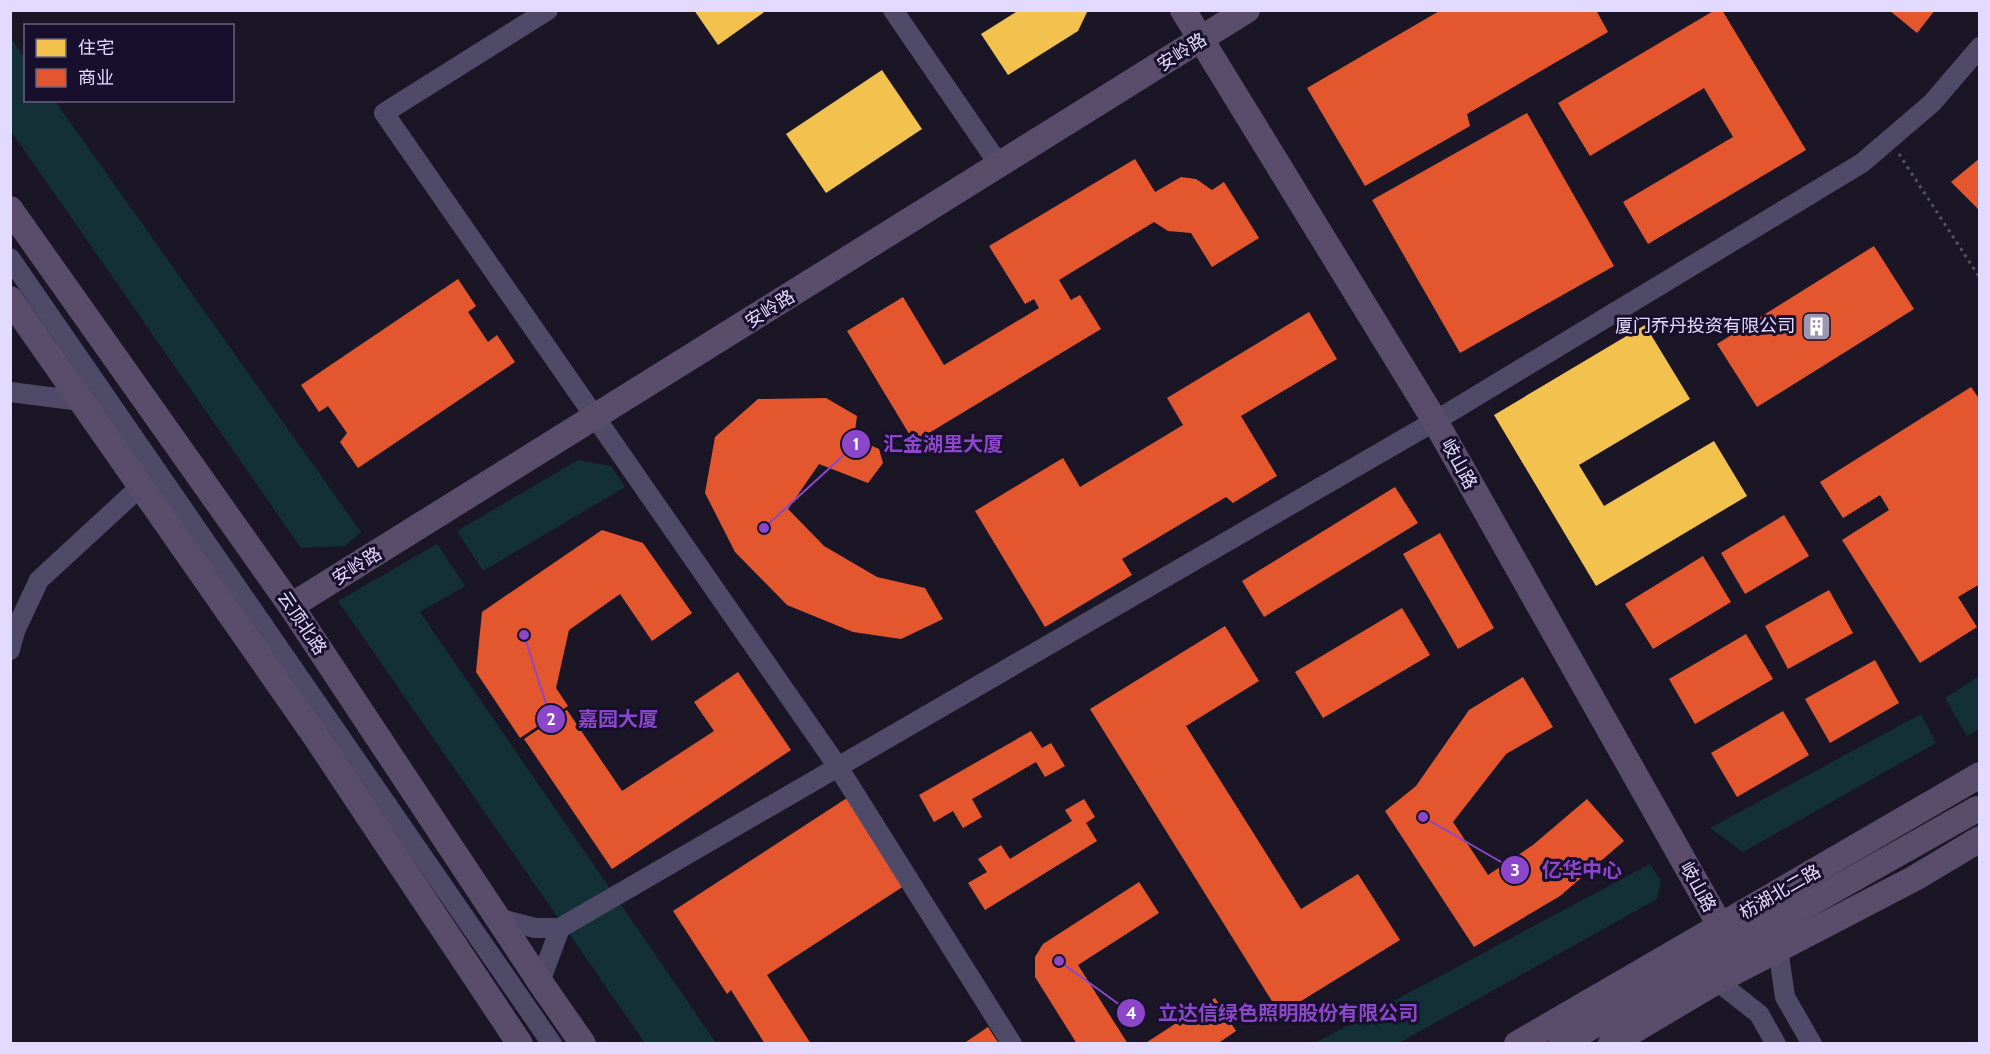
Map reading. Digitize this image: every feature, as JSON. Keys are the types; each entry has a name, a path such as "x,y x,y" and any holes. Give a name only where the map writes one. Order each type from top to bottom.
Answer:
{"main road":[{"name":"岐山路","path":"1183,10 1435,421 1720,927"},
{"name":"安岭路","path":"291,606 1203,40 1247,10"},
{"name":"云顶北路","path":"10,209 291,606 583,1044"},
{"path":"10,299 314,733 520,1044"},
{"name":"枋湖北二路","path":"1517,1044 1980,775"},
{"path":"1561,1044 1977,809"},
{"path":"1611,1044 1717,981 1915,878 1980,839"}],"street":[{"path":"548,10 384,113 838,767 1012,1044"},
{"path":"892,10 1000,166"},
{"path":"497,918 535,928 560,928 1435,421 1862,163 1932,103 1980,47"},
{"path":"10,258 552,1044"},
{"path":"10,393 81,401"},
{"path":"10,650 15,631 39,580 141,486"},
{"path":"540,982 560,928"},
{"path":"1778,948 1785,997 1812,1044"},
{"path":"1717,981 1759,1014 1776,1044"}],"path":[{"path":"1890,140 1980,278"}],"green space":[{"path":"11,38 24,58 24,102 56,102 361,532 345,546 301,548 11,131"},
{"path":"578,460 611,466 625,487 483,571 457,531"},
{"path":"437,544 465,586 420,612 716,1043 645,1043 338,601"},
{"path":"1979,676 1979,729 1967,736 1945,698"},
{"path":"1921,714 1936,743 1743,852 1710,828"},
{"path":"1650,864 1661,881 1657,899 1399,1043 1315,1043"}],"building: 住宅":[{"path":"694,10 767,10 718,45"},
{"path":"1019,10 1088,10 1078,31 1008,75 981,34"},
{"path":"882,70 922,129 826,193 786,134"},
{"path":"1645,325 1690,399 1579,465 1604,506 1714,441 1747,496 1596,586 1494,415"}],"building: 商业":[{"path":"1441,10 1596,10 1608,32 1467,114 1470,126 1365,186 1307,88"},
{"path":"1715,10 1722,10 1806,150 1648,244 1623,202 1733,137 1704,88 1590,156 1558,103"},
{"path":"1889,10 1935,10 1917,33"},
{"path":"1527,113 1614,266 1460,353 1372,200"},
{"path":"1980,158 1980,211 1951,182"},
{"path":"1135,159 1155,192 1181,177 1196,179 1212,190 1224,182 1259,238 1212,267 1191,233 1168,231 1154,222 1059,280 1071,300 1080,295 1101,329 914,442 847,331 903,297 944,365 1039,308 1034,299 1025,304 989,246"},
{"name":"厦门乔丹投资有限公司","path":"1874,246 1914,309 1757,407 1717,344"},
{"path":"458,279 476,306 468,312 488,342 497,335 515,362 358,468 340,442 347,433 328,406 319,412 301,385"},
{"path":"1309,312 1337,359 1241,416 1277,476 1233,503 1226,497 1122,559 1132,575 1045,627 975,511 1063,458 1080,487 1183,425 1167,398"},
{"path":"1971,387 1980,400 1980,584 1958,597 1977,627 1920,663 1842,540 1889,510 1880,495 1843,518 1820,482"},
{"path":"826,398 857,416 854,438 879,449 883,463 868,483 819,464 788,509 824,546 877,577 925,588 943,619 901,639 853,632 787,605 735,552 705,493 715,437 758,399"},
{"path":"1395,487 1418,523 1264,617 1242,581"},
{"path":"1784,515 1809,556 1745,594 1721,553"},
{"path":"602,530 643,543 692,613 652,641 620,594 569,630 556,688 568,706 520,738 476,672 482,612"},
{"path":"1440,533 1494,628 1458,649 1403,554"},
{"path":"1703,556 1731,602 1653,649 1625,604"},
{"path":"1829,590 1853,633 1788,669 1765,626"},
{"path":"1402,608 1430,655 1323,718 1295,672"},
{"path":"1225,626 1259,681 1186,726 1301,909 1358,874 1400,940 1280,1014 1090,709"},
{"path":"1746,634 1773,679 1695,724 1669,679"},
{"path":"1875,660 1899,703 1830,743 1805,699"},
{"path":"738,672 791,750 612,869 524,739 567,710 622,791 714,731 694,702"},
{"path":"1523,677 1553,727 1506,754 1453,822 1488,875 1533,845 1587,799 1624,841 1560,896 1474,947 1385,811 1416,786 1469,710"},
{"path":"1783,711 1809,755 1737,797 1711,753"},
{"path":"1031,731 1042,748 1051,743 1065,766 1045,777 1036,762 972,799 982,817 963,828 953,811 934,822 919,795"},
{"path":"850,796 907,884 767,975 811,1044 765,1044 731,990 727,994 673,911"},
{"path":"1084,799 1095,817 1086,823 1097,841 985,910 968,883 987,872 978,859 1001,845 1010,859 1072,821 1065,810"},
{"path":"1139,882 1159,913 1078,965 1128,1044 1077,1044 1035,977 1035,957 1043,944"},
{"path":"1215,998 1236,1031 1217,1044 1144,1044"},
{"path":"988,1027 999,1044 963,1044"}],"place":[{"name":"厦门乔丹投资有限公司","path":"1816,326"},
{"name":"汇金湖里大厦","path":"764,528"},
{"name":"嘉园大厦","path":"524,635"},
{"name":"亿华中心","path":"1423,817"},
{"name":"立达信绿色照明股份有限公司","path":"1059,961"}]}
